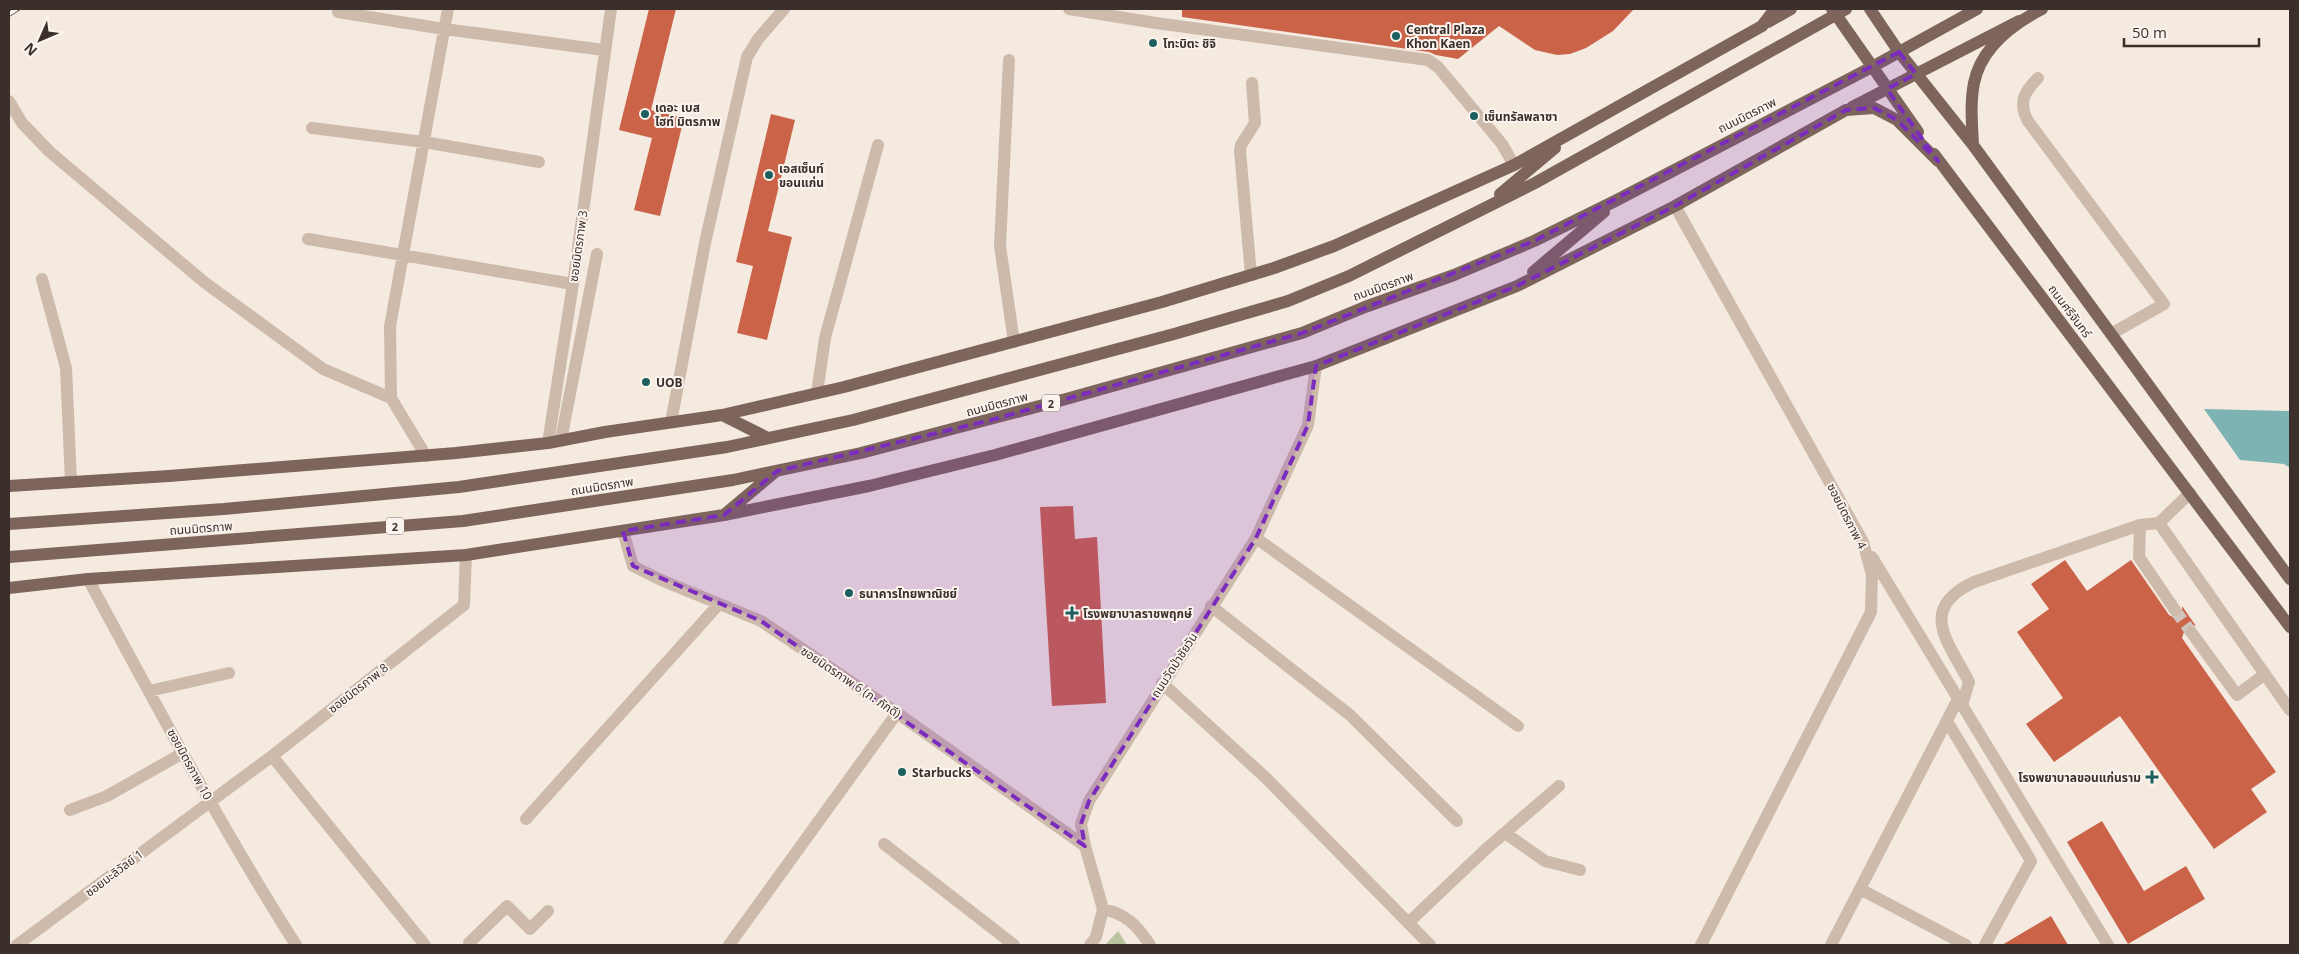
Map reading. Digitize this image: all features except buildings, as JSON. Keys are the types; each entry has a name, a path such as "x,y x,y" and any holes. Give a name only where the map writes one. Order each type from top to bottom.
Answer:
{"main road":[{"path":"1762,26 1775,9"},
{"path":"9,486 169,476 426,456 548,443 722,415 817,393 1014,342 1162,302 1251,275 1299,259 1408,214 1514,165 1791,9"},
{"name":"ถนนศรีจันทร์","path":"1870,9 1899,52 1973,145 2290,579"},
{"name":"ถนนมิตรภาพ","path":"9,556 463,521 733,480 861,453 987,421 1302,333 1463,271 1534,240 1617,200 1872,67 1978,9"},
{"path":"9,588 88,580 466,555 724,515 869,486 995,454 1316,366 1517,286 1675,206 1846,110 2042,9"},
{"name":"ถนนศรีจันทร์","path":"1838,11 1872,67 1938,161 2290,627"},
{"name":"ถนนมิตรภาพ","path":"9,524 224,509 460,487 728,447 852,420 1040,371 1288,301 1349,276 1534,183 1838,11"},
{"path":"1973,145 1972,107 1975,82 1989,50 2019,22"},
{"path":"1846,110 1874,108 1897,120 1938,161"},
{"path":"1482,209 1579,128"},
{"path":"1517,286 1617,200"},
{"path":"722,415 768,438"},
{"path":"724,515 777,471"}],"street":[{"path":"426,456 391,398 390,326 448,9"},
{"name":"ซอยมิตรภาพ 3","path":"548,443 573,284 611,9"},
{"path":"671,422 705,243 747,57 762,33 784,9"},
{"path":"1069,9 1156,23 1428,60 1438,67 1502,144 1514,165"},
{"path":"338,12 604,50"},
{"path":"1009,60 1000,246 1014,342"},
{"path":"2038,78 2024,95 2021,104 2028,122 2164,304 2111,334"},
{"path":"1251,275 1240,151 1241,145 1255,123 1252,83"},
{"path":"9,101 22,123 50,152 204,282 323,369 391,398"},
{"path":"312,128 424,142 539,162"},
{"path":"817,393 825,338 878,145"},
{"name":"ซอยมิตรภาพ 4","path":"1675,206 1863,542 1872,574 1871,612 1701,945"},
{"path":"308,239 403,257 573,284"},
{"path":"561,440 597,254"},
{"path":"42,279 66,368 71,482"},
{"name":"ถนนวัดป่าชัยวัน","path":"1103,909 1085,846 1081,824 1089,801 1162,683 1256,538 1308,425 1316,366"},
{"path":"1831,945 1969,682 1941,627 1942,608 1958,589 1974,582 2140,525 2159,523 2190,493"},
{"path":"2159,523 2290,710"},
{"path":"2140,525 2139,557 2175,610"},
{"name":"ซอยมิตรภาพ 6 (ภ. ภักดี)","path":"623,531 634,566 661,580 762,621 897,713 1085,846"},
{"path":"1256,538 1518,726"},
{"path":"1863,542 2108,945"},
{"name":"ซอยมิตรภาพ 8","path":"210,802 272,756 464,604 466,555"},
{"name":"ซอยมิตรภาพ 10","path":"88,580 210,802 296,945"},
{"path":"526,820 719,604"},
{"path":"1211,606 1350,716 1457,820"},
{"path":"2191,632 2237,695 2265,674"},
{"path":"149,691 229,673"},
{"path":"1162,683 1266,778 1430,945"},
{"path":"729,945 897,713"},
{"path":"1948,721 2031,861 1985,945"},
{"path":"70,810 106,796 183,753"},
{"path":"272,756 425,945"},
{"path":"1408,923 1559,786"},
{"name":"ซอยมะลิวัลย์ 1","path":"16,945 210,802"},
{"path":"1505,833 1545,861 1580,870"},
{"path":"884,844 1014,945"},
{"path":"1860,889 1966,945"},
{"path":"471,945 469,943 507,906 530,929 548,911"},
{"path":"1090,945 1096,937 1103,909 1121,913 1142,933 1150,945"}],"highlighted area":[{"path":"1899,52 1916,74 1887,89 1938,161 1897,120 1874,108 1846,110 1675,206 1517,286 1316,366 1308,425 1256,538 1089,801 1081,824 1085,846 761,621 633,566 623,531 724,515 777,471 987,421 1302,333 1534,241"}],"green space":[{"path":"1118,931 1127,945 1105,945"}],"water":[{"path":"2204,409 2290,411 2290,468 2284,464 2240,460"}],"tunnel":[{"path":"2175,610 2191,632"}],"railway":[{"path":"9,14 17,9"}],"place":[{"name":"Central Plaza Khon Kaen","path":"1396,36"},
{"name":"โทะบิตะ ชิจิ","path":"1153,43"},
{"name":"เดอะ เบส ไฮท์ มิตรภาพ","path":"645,114"},
{"name":"เซ็นทรัลพลาซา","path":"1474,116"},
{"name":"เอสเซ็นท์ ขอนแก่น","path":"769,175"},
{"name":"UOB","path":"646,382"},
{"name":"ธนาคารไทยพาณิชย์","path":"849,593"},
{"name":"โรงพยาบาลราชพฤกษ์","path":"1072,613"},
{"name":"Starbucks","path":"902,772"},
{"name":"โรงพยาบาลขอนแก่นราม","path":"2152,777"}]}
